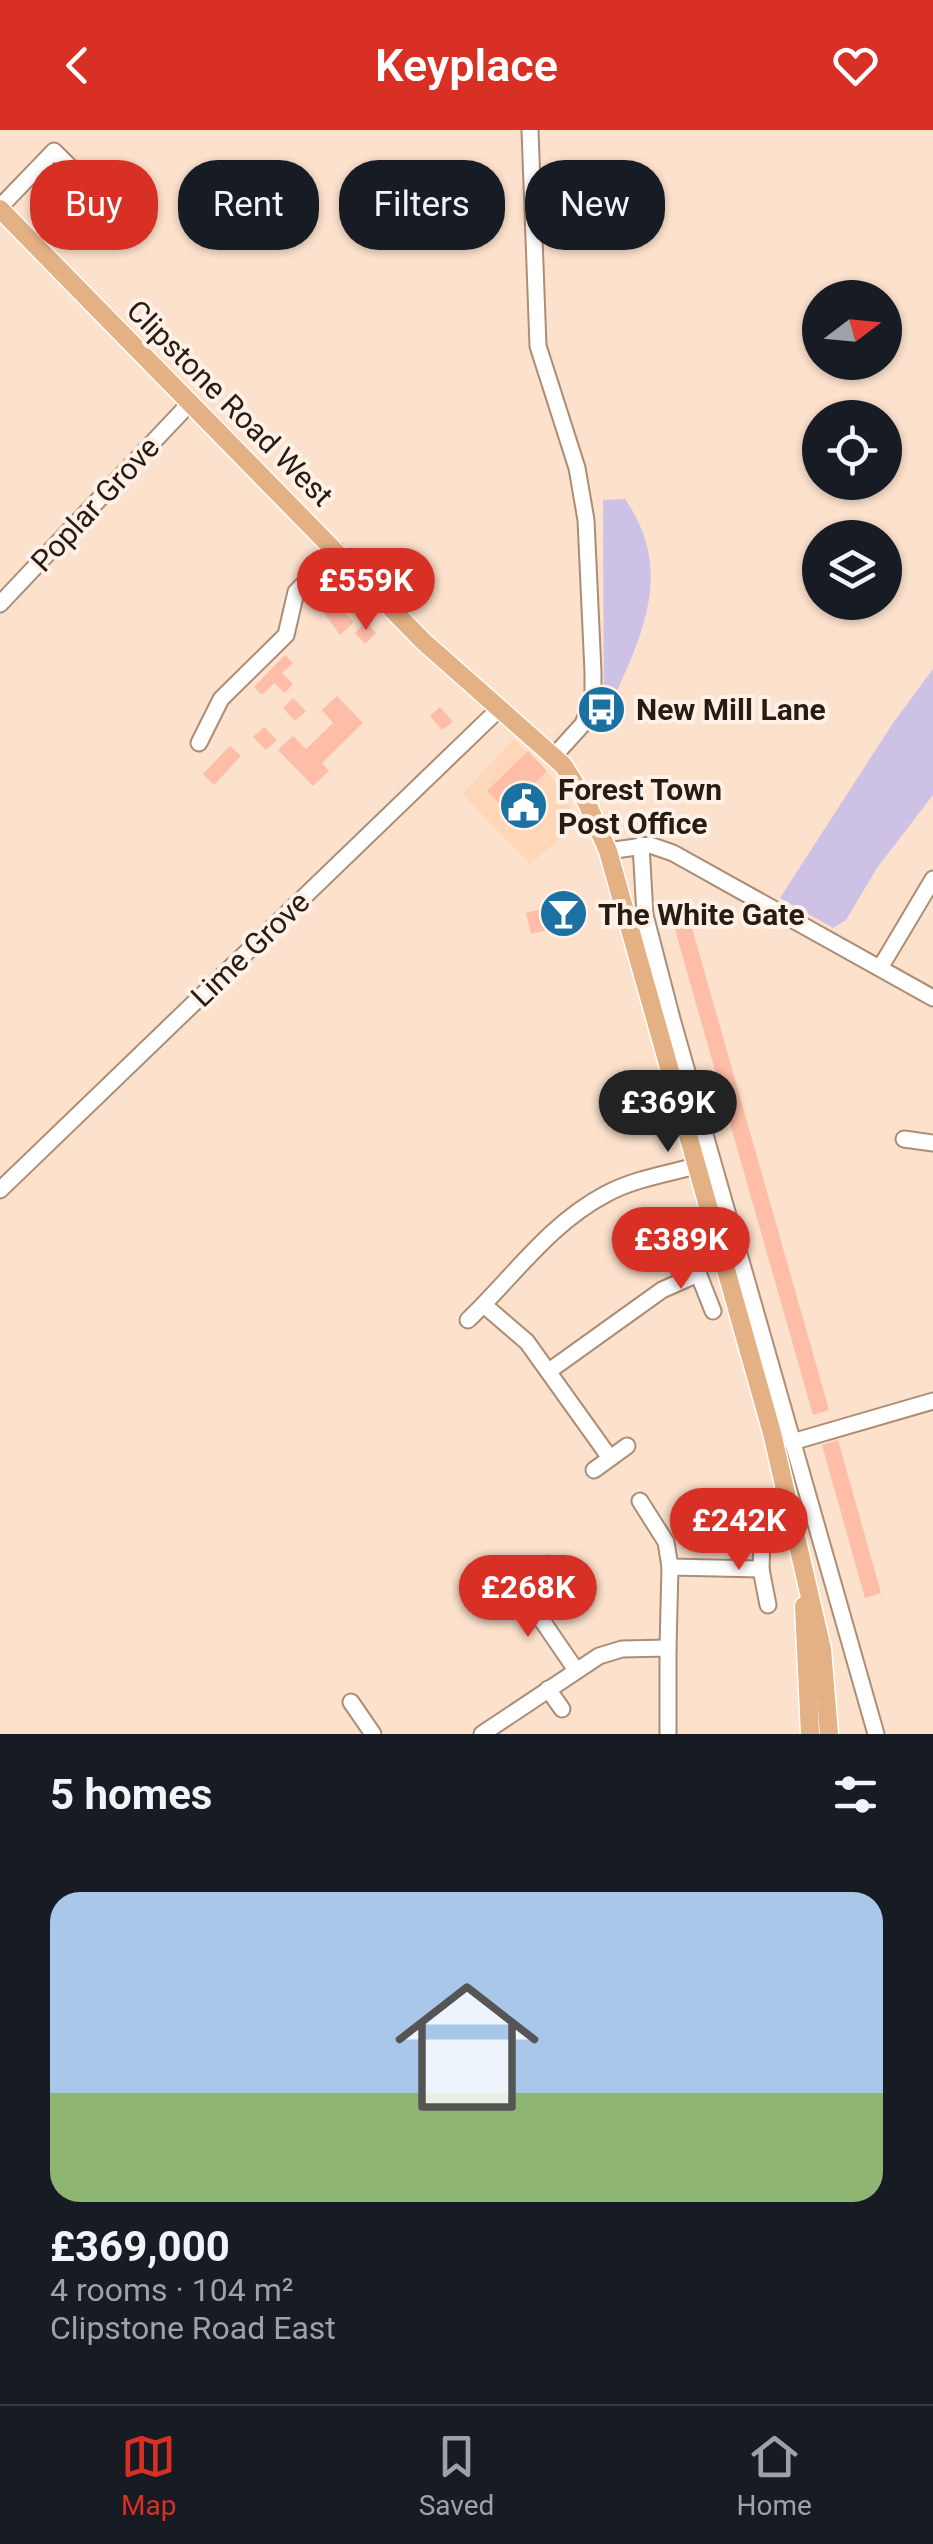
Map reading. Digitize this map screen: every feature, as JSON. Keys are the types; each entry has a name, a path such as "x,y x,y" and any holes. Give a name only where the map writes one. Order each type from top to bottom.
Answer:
{"main road":[{"name":"Clipstone Road West","path":"0,208 424,642 554,756 586,801 608,851 798,1541"},
{"path":"798,1541 810,1734"},
{"path":"798,1541 822,1649 829,1734"}],"street":[{"path":"530,130 538,346 577,468 586,520 593,672 593,698 583,724 554,756"},
{"path":"45,160 54,151 63,160"},
{"path":"0,208 30,176"},
{"name":"Poplar Grove","path":"0,604 190,403"},
{"path":"199,743 221,699 286,635 296,592 336,550"},
{"name":"Lime Grove","path":"0,1190 500,708"},
{"path":"641,845 641,888 650,933 876,1734"},
{"path":"608,851 641,845 673,853 933,998"},
{"path":"880,968 933,879"},
{"path":"904,1139 933,1144"},
{"path":"468,1320 549,1233 595,1200 627,1184 696,1166"},
{"path":"691,1256 713,1311"},
{"path":"549,1370 662,1290 698,1274"},
{"path":"484,1304 528,1342 610,1458"},
{"path":"792,1442 933,1400"},
{"path":"594,1470 627,1446"},
{"path":"640,1501 666,1542 670,1568 668,1734"},
{"path":"762,1537 761,1568 768,1605"},
{"path":"501,1596 547,1564"},
{"path":"670,1568 761,1568"},
{"path":"518,1584 576,1670"},
{"path":"482,1734 576,1670 615,1650 668,1648"},
{"path":"548,1689 562,1709"},
{"path":"350,1702 372,1734"}],"shaded area":[{"path":"625,499 641,527 651,582 640,636 604,719 603,500"},
{"path":"933,669 933,795 877,868 846,920 833,928 780,898 893,723"},
{"path":"514,739 551,776 580,822 530,864 462,794"}],"building":[{"path":"326,582 336,593 331,597 354,622 340,635 311,595"},
{"path":"366,622 376,633 365,644 355,633"},
{"path":"285,655 293,663 282,673 293,684 285,693 274,683 262,695 254,687"},
{"path":"337,696 363,723 322,763 329,771 313,786 278,750 293,736 306,749 333,723 322,710"},
{"path":"293,698 306,711 295,721 283,708"},
{"path":"440,707 453,722 442,730 430,716"},
{"path":"264,727 277,740 266,750 253,737"},
{"path":"230,746 241,756 214,785 203,774"},
{"path":"528,751 547,771 525,793 535,803 524,815 517,808 511,815 487,791"},
{"path":"573,892 582,931 558,936 556,928 531,934 526,913 546,908 544,899"},
{"path":"684,900 829,1410 813,1415 668,905"},
{"path":"838,1440 881,1593 865,1598 822,1445"}],"place":[{"name":"New Mill Lane","path":"601,709"},
{"name":"Forest Town Post Office","path":"523,806"},
{"name":"The White Gate","path":"563,914"}]}
